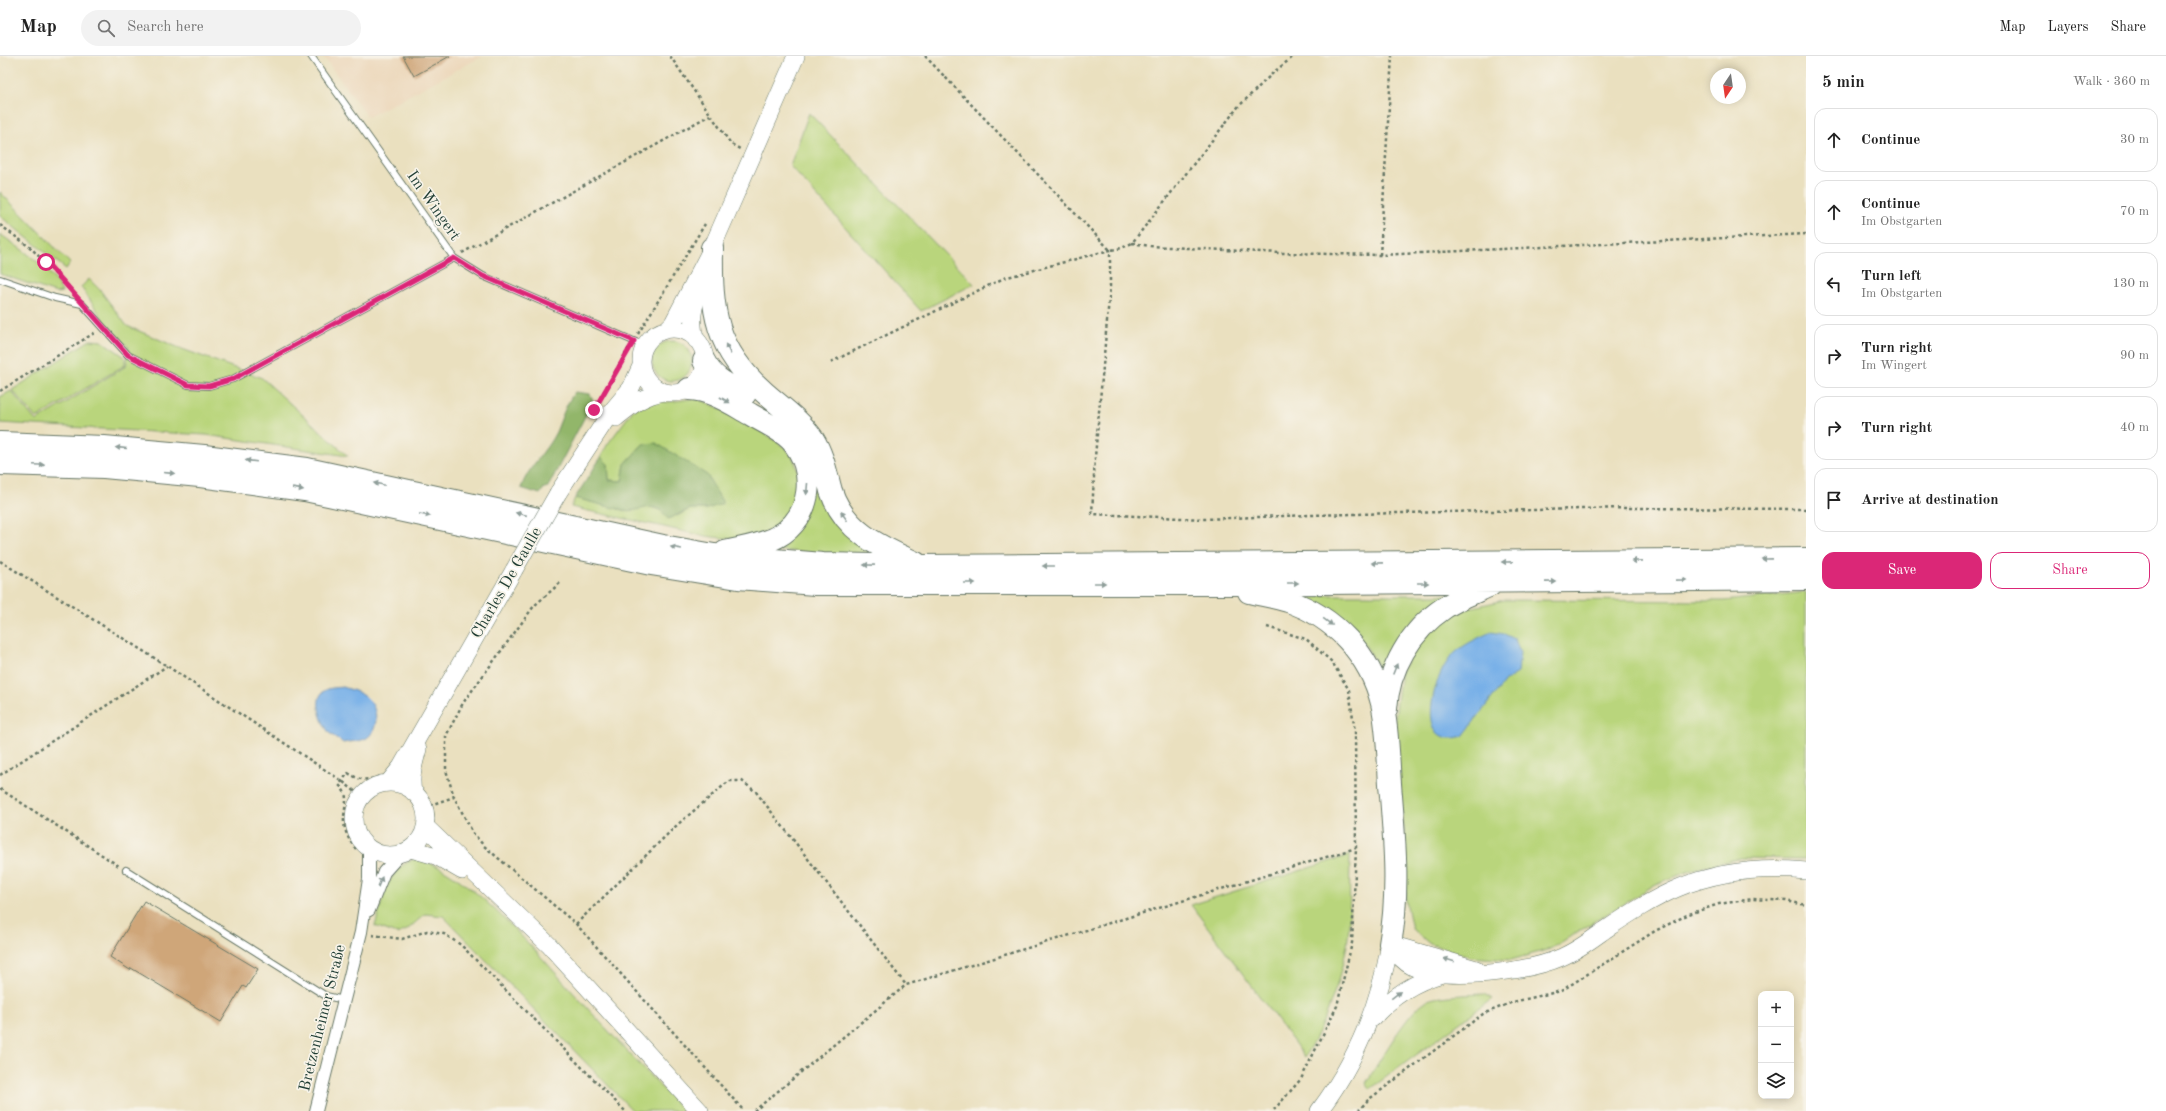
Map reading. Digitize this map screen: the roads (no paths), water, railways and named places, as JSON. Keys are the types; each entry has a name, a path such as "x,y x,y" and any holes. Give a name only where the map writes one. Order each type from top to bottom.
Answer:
{"highway":[{"path":"712,248 713,306 723,338 741,368 752,382 807,431 818,447 835,501 846,520 872,543 922,566"},
{"path":"704,361 710,371 720,381 770,408 793,418"},
{"path":"689,389 714,394 781,432 793,443 802,456 808,477 808,492 804,506 793,523 786,530 769,540 714,555"},
{"path":"0,443 104,447 204,456 307,468 664,546 714,555 823,564 922,566 1806,559"},
{"path":"0,464 104,467 200,476 305,490 651,564 738,578 815,584 1212,584 1806,579"},
{"path":"1385,720 1388,692 1396,666 1417,633 1445,607 1498,582"},
{"path":"1212,584 1286,600 1316,614 1342,633 1363,659 1378,688 1385,720 1396,858 1394,919 1390,944"}],"street":[{"path":"712,248 692,318 692,329 702,350 704,361 700,377 689,389 679,392 664,392 649,382 642,366 642,356 639,343 666,330 673,323 712,248 796,56"},
{"path":"666,330 686,332 696,340"},
{"name":"Charles De Gaulle","path":"384,780 401,767 558,493 611,412 631,388 642,366"},
{"name":"Charles De Gaulle","path":"591,442 603,429 634,403 650,394 664,392"},
{"name":"Charles De Gaulle","path":"413,792 413,766 425,726"},
{"path":"406,851 420,839 426,827 424,807 413,792 401,785 384,780 362,797 355,811 354,819 364,851 384,855 406,851 449,863 497,894"},
{"path":"426,827 497,894 549,946 700,1111"},
{"name":"Bretzenheimer Straße","path":"316,1111 361,932 369,879 364,851"},
{"name":"Bretzenheimer Straße","path":"361,932 384,872 406,851"},
{"path":"1390,944 1401,959 1410,965 1430,972 1443,974 1486,972 1532,967 1562,957 1589,942 1635,910 1679,888 1700,880 1750,870 1806,870"},
{"path":"1390,944 1486,972"},
{"path":"1319,1111 1343,1075 1368,1022 1380,988 1390,944"},
{"path":"1368,1022 1383,1006 1402,991 1416,983 1443,974"}],"lane":[{"name":"Im Wingert","path":"311,56 454,258 483,276 639,343"},
{"path":"0,279 55,298 82,304 128,355 188,385 209,386 233,379 454,258"},
{"path":"126,870 326,996 344,1000"}],"water":[{"path":"1491,632 1504,634 1515,639 1520,653 1518,673 1505,681 1463,736 1448,738 1438,733 1433,723 1431,710 1433,696 1443,668 1450,658 1459,650"},
{"path":"343,687 368,699 374,708 376,714 375,726 370,736 363,740 343,743 329,733 321,718 319,702 322,693 329,689"}]}
